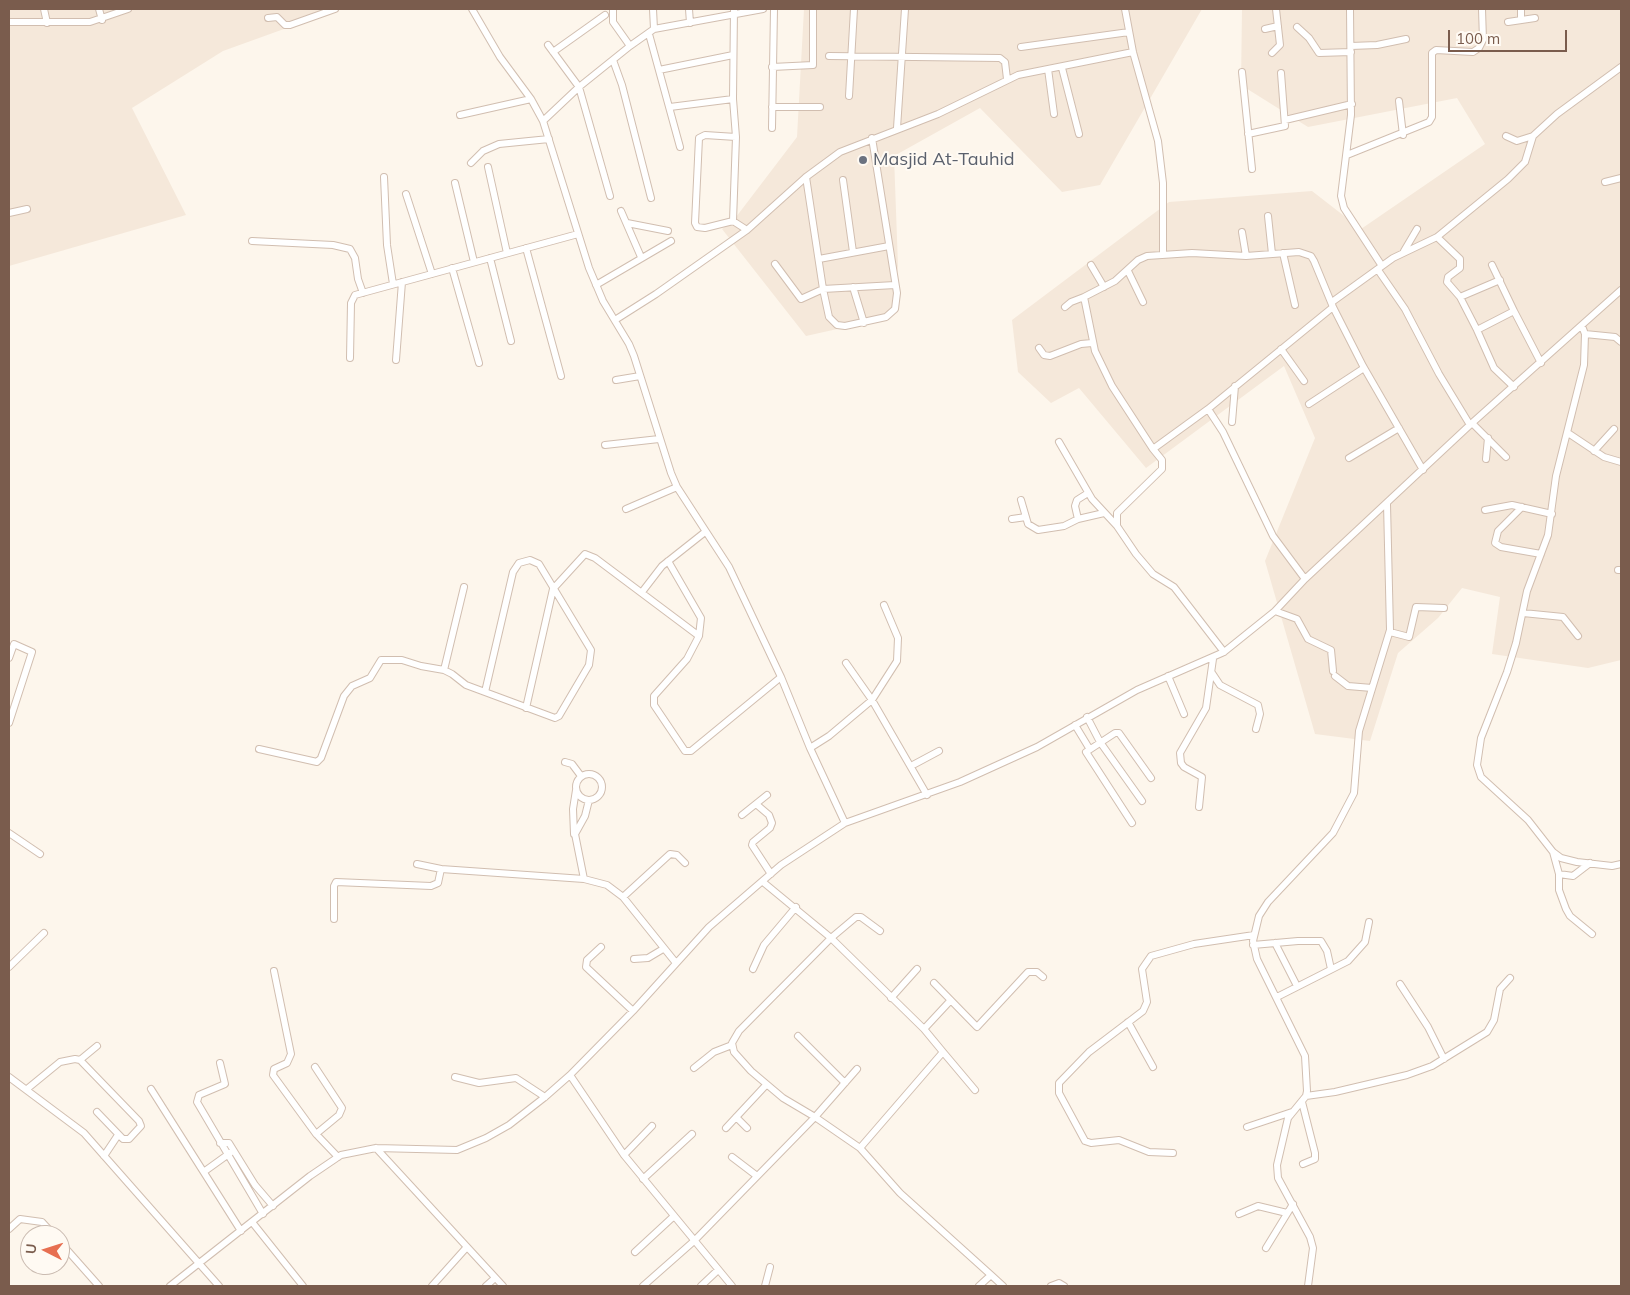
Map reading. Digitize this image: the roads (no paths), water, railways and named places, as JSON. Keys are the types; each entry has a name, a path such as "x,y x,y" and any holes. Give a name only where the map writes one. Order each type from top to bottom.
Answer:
{"street":[{"path":"44,9 47,23"},
{"path":"99,9 102,20"},
{"path":"9,22 81,23 102,20 114,12 128,9"},
{"path":"268,18 277,17 285,24 290,25 335,9"},
{"path":"472,9 505,64 531,99 543,121 596,285 629,344 677,487 729,567 781,677 810,748 845,823"},
{"path":"600,9 605,15 613,19"},
{"path":"612,9 614,25 630,46"},
{"path":"653,9 652,32 659,70 680,147"},
{"path":"689,9 690,23"},
{"path":"543,121 579,86 630,46 652,32 734,11 763,9"},
{"path":"772,128 774,9"},
{"path":"772,67 812,65 814,9"},
{"path":"849,96 854,9"},
{"path":"897,128 905,9"},
{"path":"1125,9 1133,52 1158,141 1163,183 1163,253"},
{"path":"1272,53 1280,46 1276,9"},
{"path":"1350,9 1352,104 1347,156 1341,190 1342,202 1405,309 1439,374 1471,424 1506,457"},
{"path":"1347,156 1428,124 1431,120 1433,51 1473,52 1481,46 1483,40 1482,9"},
{"path":"1521,9 1521,20"},
{"path":"733,221 736,137 733,99 734,11"},
{"path":"553,52 605,15"},
{"path":"1508,22 1535,18"},
{"path":"1265,29 1278,26"},
{"path":"1297,27 1321,54 1406,39"},
{"path":"1021,47 1129,32"},
{"path":"548,44 579,86 610,196"},
{"path":"615,320 656,294 747,230 806,177 840,152 897,128 938,114 1007,79 1133,52"},
{"path":"659,70 733,55"},
{"path":"829,56 1000,58 1005,62 1007,79"},
{"path":"613,60 622,85 651,198"},
{"path":"1506,136 1517,141 1533,136 1558,114 1621,67"},
{"path":"1062,68 1079,134"},
{"path":"1048,69 1054,114"},
{"path":"1242,72 1252,169"},
{"path":"1248,134 1285,126 1281,74"},
{"path":"460,115 531,99"},
{"path":"670,107 733,99"},
{"path":"1399,101 1403,135"},
{"path":"1285,120 1352,104"},
{"path":"772,107 820,107"},
{"path":"736,137 705,135 699,138 696,223 697,227 705,228 733,221 747,230"},
{"path":"1153,449 1208,409 1332,305 1380,268 1404,251 1425,244 1438,236 1526,162 1533,136"},
{"path":"806,177 823,289 832,322 845,326 864,323 893,313 897,302 895,285 872,138"},
{"path":"471,164 482,151 499,144 549,139"},
{"path":"488,167 508,253"},
{"path":"384,177 387,245 393,284"},
{"path":"1605,182 1621,178"},
{"path":"843,180 853,252"},
{"path":"455,184 474,262"},
{"path":"406,194 432,274"},
{"path":"9,213 27,209"},
{"path":"621,211 641,258"},
{"path":"1268,216 1272,254"},
{"path":"627,223 668,231"},
{"path":"1404,251 1417,229"},
{"path":"1242,232 1246,256"},
{"path":"350,358 351,299 362,293 578,234"},
{"path":"1438,236 1461,261 1460,268 1447,279 1448,284 1460,298 1494,368 1514,387"},
{"path":"252,241 333,245 350,249 355,258 362,293"},
{"path":"596,285 671,241"},
{"path":"819,259 889,246"},
{"path":"526,248 561,376"},
{"path":"1065,307 1071,302 1104,287 1128,270 1138,260 1163,253 1246,256 1299,252 1311,256 1332,305 1364,368 1423,470"},
{"path":"1283,254 1295,305"},
{"path":"490,258 511,341"},
{"path":"775,264 801,299 823,289 895,285"},
{"path":"1091,265 1104,287"},
{"path":"1492,265 1541,363"},
{"path":"452,268 480,363"},
{"path":"1128,270 1143,302"},
{"path":"1460,298 1500,280"},
{"path":"396,360 402,282"},
{"path":"853,287 864,323"},
{"path":"170,1286 310,1176 338,1157 350,1152 376,1148 443,1151 467,1148 509,1125 545,1097 570,1074 633,1011 709,927 781,865 845,823 927,795 1038,747 1086,717 1168,676 1213,659 1224,652 1275,611 1305,580 1471,424 1621,290"},
{"path":"1084,297 1092,343 1112,386 1162,460 1162,469 1120,509 1116,526"},
{"path":"1477,330 1514,311"},
{"path":"1582,326 1585,334 1584,366 1556,476 1548,535 1527,591 1507,672 1481,738 1476,765 1481,777 1528,820 1553,852 1568,861 1612,866 1621,864"},
{"path":"1585,334 1615,337 1621,342"},
{"path":"1040,348 1042,354 1050,356 1081,344 1092,343"},
{"path":"1281,349 1304,381"},
{"path":"1309,404 1364,368"},
{"path":"616,380 640,376"},
{"path":"1232,422 1235,386"},
{"path":"1208,409 1223,432 1273,536 1305,580"},
{"path":"1349,458 1399,428"},
{"path":"1594,451 1614,429"},
{"path":"1568,433 1594,451 1621,462"},
{"path":"605,445 659,438"},
{"path":"1486,459 1488,438"},
{"path":"1059,442 1088,493 1153,574 1174,587 1224,652"},
{"path":"626,509 677,487"},
{"path":"1078,519 1075,506 1077,500 1088,493"},
{"path":"1021,500 1031,528 1038,530 1064,526 1078,519 1104,513"},
{"path":"1304,1164 1315,1159 1304,1099 1308,1084 1305,1056 1277,997 1256,959 1253,945 1254,935 1259,916 1268,902 1333,833 1349,805 1356,779 1359,731 1390,632 1392,618 1387,504"},
{"path":"1485,510 1512,505 1552,514"},
{"path":"1522,507 1498,531 1495,543 1501,548 1541,554"},
{"path":"1012,518 1026,517"},
{"path":"642,592 657,571 705,532"},
{"path":"526,708 553,589 578,560 588,554 642,592 699,636"},
{"path":"259,749 317,762 321,758 344,696 352,686 370,678 381,660 389,658 444,670 466,685 552,718 557,718 591,660 589,645 553,589 542,568 536,562 525,561 515,566 485,692"},
{"path":"668,561 701,618 699,636 687,660 654,696 654,705 685,751 691,751 781,677"},
{"path":"444,670 464,587"},
{"path":"810,748 829,736 872,700 898,661 898,638 884,604"},
{"path":"1390,632 1409,637 1416,607 1444,608"},
{"path":"1275,611 1298,619 1308,639 1331,650 1334,674 1348,686 1372,688"},
{"path":"1522,613 1563,616 1578,636"},
{"path":"9,658 14,644 32,652 9,723"},
{"path":"1199,807 1202,777 1186,769 1180,758 1181,750 1206,708 1213,659"},
{"path":"846,663 872,700 927,795"},
{"path":"1212,673 1220,685 1258,705 1260,714 1256,729"},
{"path":"1168,676 1184,714"},
{"path":"1086,717 1100,742 1142,801"},
{"path":"1075,725 1089,748"},
{"path":"1132,823 1086,756 1089,748 1119,733 1152,778"},
{"path":"911,766 939,751"},
{"path":"565,762 572,764 581,776"},
{"path":"576,790 581,797 589,800 597,798 602,791 602,782 597,776 589,773 581,776 576,782 573,809 574,834 584,879"},
{"path":"742,815 767,795"},
{"path":"574,834 585,816 589,800"},
{"path":"756,804 769,815 772,823 770,828 752,842 752,845 771,874"},
{"path":"9,832 40,854"},
{"path":"1553,852 1559,874 1558,890 1566,909 1570,916 1592,934"},
{"path":"623,897 670,854 677,855 685,862"},
{"path":"1559,874 1573,876 1590,863"},
{"path":"417,864 441,869 584,879 606,885 623,897 676,963"},
{"path":"334,919 334,886 336,882 431,886 438,883 441,869"},
{"path":"762,882 796,907 831,938 924,1029 975,1090"},
{"path":"754,968 764,945 796,907"},
{"path":"880,931 858,916 831,938 739,1031 733,1039 734,1052 766,1086 860,1148 900,1193 1003,1286"},
{"path":"1277,997 1348,961 1365,942 1369,922"},
{"path":"9,966 44,933"},
{"path":"1172,1153 1149,1152 1118,1140 1091,1143 1085,1141 1059,1093 1059,1083 1089,1052 1146,1006 1142,969 1151,956 1194,944 1254,935"},
{"path":"1253,945 1321,942 1327,951 1331,969"},
{"path":"1275,943 1297,986"},
{"path":"601,947 587,960 586,966 633,1011"},
{"path":"634,959 648,958 663,949"},
{"path":"891,998 917,969"},
{"path":"274,971 290,1054 287,1063 274,1069 273,1075 316,1134 338,1157"},
{"path":"934,983 973,1025 979,1026 1028,972 1037,972 1043,978"},
{"path":"1308,1286 1313,1248 1310,1237 1278,1178 1277,1170 1286,1127 1292,1112 1304,1099 1407,1075 1444,1059 1487,1032 1494,1020 1500,989 1510,978"},
{"path":"1400,984 1428,1028 1444,1059"},
{"path":"924,1029 950,1001"},
{"path":"1128,1022 1153,1067"},
{"path":"798,1036 844,1083"},
{"path":"694,1068 714,1052 732,1045"},
{"path":"80,1060 97,1046"},
{"path":"860,1148 944,1052"},
{"path":"27,1089 60,1062 70,1058 80,1060 140,1122 140,1128 129,1139 124,1139 97,1112"},
{"path":"220,1063 225,1084 199,1095 197,1100 220,1143 229,1144 230,1153 263,1214"},
{"path":"315,1067 342,1108 339,1115 316,1134"},
{"path":"643,1286 694,1241 815,1117 857,1069"},
{"path":"570,1074 624,1155 732,1286"},
{"path":"9,1077 84,1133 219,1286"},
{"path":"455,1077 479,1083 516,1078 545,1097"},
{"path":"726,1128 766,1086"},
{"path":"151,1089 205,1171 241,1231"},
{"path":"1247,1127 1292,1112"},
{"path":"736,1117 747,1128"},
{"path":"624,1155 652,1126"},
{"path":"643,1179 692,1134"},
{"path":"104,1156 118,1135"},
{"path":"376,1148 503,1286"},
{"path":"205,1171 230,1153"},
{"path":"230,1153 273,1206"},
{"path":"732,1157 757,1176"},
{"path":"1266,1248 1293,1204"},
{"path":"1239,1214 1252,1207 1263,1206 1287,1214"},
{"path":"635,1252 674,1216"},
{"path":"10,1225 20,1219 42,1222 45,1225"},
{"path":"252,1222 303,1286"},
{"path":"432,1286 466,1248"},
{"path":"70,1253 99,1286"},
{"path":"765,1286 770,1267"},
{"path":"700,1286 718,1270"},
{"path":"979,1286 991,1275"},
{"path":"486,1286 495,1278"},
{"path":"1050,1286 1059,1283 1064,1286"}],"place":[{"name":"Masjid At-Tauhid","path":"863,160"}]}
